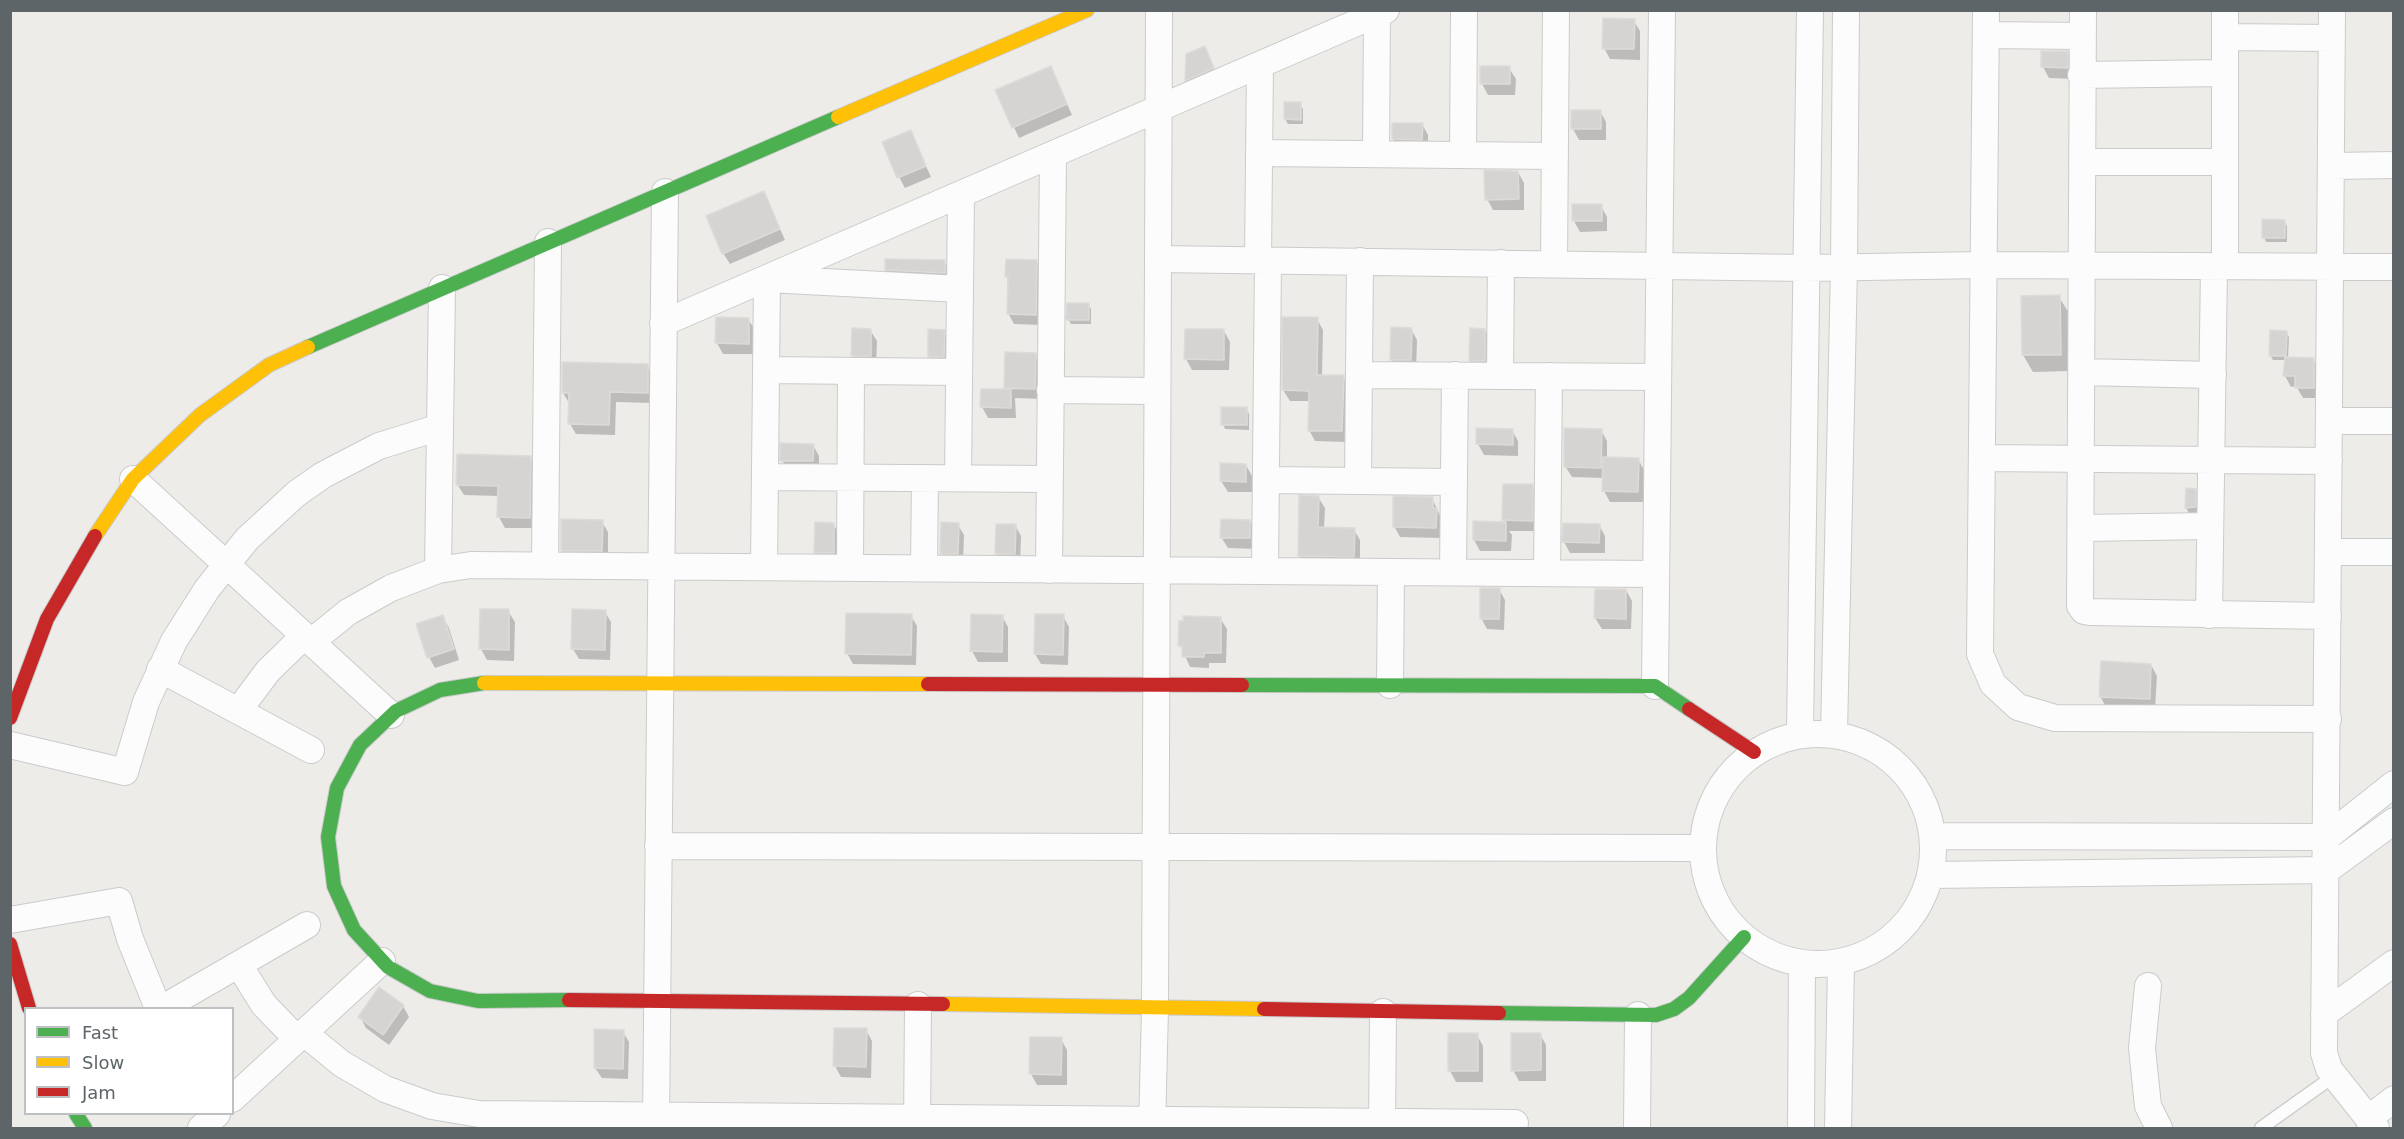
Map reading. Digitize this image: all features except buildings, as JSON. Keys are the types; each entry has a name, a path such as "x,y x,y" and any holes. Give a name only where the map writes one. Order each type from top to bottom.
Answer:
{"street":[{"path":"10,718 47,619 93,539 133,479 200,415 269,365 441,288 1086,10"},
{"path":"1152,1124 1155,1009 1158,10"},
{"path":"1463,155 1464,10"},
{"path":"1554,264 1556,10"},
{"path":"1655,686 1662,10"},
{"path":"1800,734 1810,10"},
{"path":"1834,734 1844,266 1846,10"},
{"path":"2083,10 2083,372 2080,606 2084,611 2328,616"},
{"path":"2209,615 2213,375 2224,162 2225,10"},
{"path":"2332,10 2324,1053 2329,1070 2372,1124 2394,1099"},
{"path":"663,324 1381,12 1376,154"},
{"path":"2082,36 1986,23 1980,654 1993,684 2018,707 2055,718 2328,719"},
{"path":"2225,37 2332,38"},
{"path":"1260,65 1259,153 1266,480 1265,571"},
{"path":"2082,75 2224,73"},
{"path":"1259,153 1555,156"},
{"path":"1049,570 1053,155"},
{"path":"2082,162 2224,162"},
{"path":"2331,166 2394,165"},
{"path":"656,1122 665,192"},
{"path":"958,478 961,195"},
{"path":"545,566 548,242"},
{"path":"1158,259 1806,268 1984,265 2394,267"},
{"path":"1358,481 1360,261"},
{"path":"1500,376 1501,263"},
{"path":"767,279 960,289"},
{"path":"764,567 767,279"},
{"path":"438,570 441,288"},
{"path":"766,370 959,372"},
{"path":"850,568 851,371"},
{"path":"2083,372 2213,375"},
{"path":"1359,375 1658,377"},
{"path":"1453,572 1455,375"},
{"path":"1547,573 1549,376"},
{"path":"1050,390 1157,391"},
{"path":"2330,421 2394,421"},
{"path":"10,745 125,772 143,711 160,669 190,614 226,564 271,515 323,475 380,446 440,427"},
{"path":"1982,458 2329,461"},
{"path":"765,477 1050,479"},
{"path":"924,568 925,478"},
{"path":"133,479 391,716"},
{"path":"1266,480 1454,482"},
{"path":"2080,528 2210,526"},
{"path":"2329,552 2394,552"},
{"path":"238,711 268,671 307,639 369,599 407,581 438,570 471,565 1656,574"},
{"path":"1390,685 1391,572"},
{"path":"160,669 311,750"},
{"path":"1744,937 1689,998 1674,1009 1656,1015 657,1000 478,1001 430,991 388,967 354,930 334,886 328,837 337,788 360,745 391,716 440,690 488,682 1655,686 1754,752"},
{"path":"1800,734 1834,734 1870,745 1901,768 1922,799 1933,836 1930,875 1918,906 1898,932 1872,951 1841,962 1802,963 1776,956 1744,937 1726,918 1709,885 1703,849 1709,811 1727,778 1754,752 1776,741 1800,734"},
{"path":"1933,836 2327,837 2394,784"},
{"path":"1930,875 2327,870 2394,821"},
{"path":"658,846 1703,849"},
{"path":"10,920 119,902 130,939 160,1007"},
{"path":"162,1007 307,925"},
{"path":"10,944 29,1007"},
{"path":"234,1097 382,960"},
{"path":"1838,1128 1841,962"},
{"path":"1801,1128 1802,963"},
{"path":"2324,1014 2394,963"},
{"path":"239,965 264,1005 301,1036 362,1077 432,1117 478,1114 540,1121 656,1122 1382,1125 1515,1123"},
{"path":"2148,986 2142,1048 2148,1106 2159,1128"},
{"path":"917,1123 918,1005"},
{"path":"1382,1125 1383,1012"},
{"path":"1637,1128 1638,1015"},
{"path":"77,1115 85,1128"},
{"path":"201,1128 217,1115"},
{"path":"221,1115 235,1128"}],"lane":[{"path":"2261,1128 2334,1076"}],"traffic: fast":[{"path":"308,347 838,117"},
{"path":"484,683 440,690 396,711 360,745 337,788 328,837 334,886 354,930 388,967 430,991 478,1001 569,1000"},
{"path":"1242,685 1655,686 1689,709"},
{"path":"1499,1013 1656,1015 1674,1009 1689,998 1744,937"},
{"path":"77,1115 85,1128"}],"traffic: slow":[{"path":"838,117 1087,10"},
{"path":"95,536 133,479 200,415 269,365 308,347"},
{"path":"484,683 928,684"},
{"path":"943,1004 1264,1009"}],"traffic: jam":[{"path":"10,718 47,619 95,536"},
{"path":"928,684 1242,685"},
{"path":"1689,709 1754,752"},
{"path":"10,944 29,1007"},
{"path":"569,1000 943,1004"},
{"path":"1264,1009 1499,1013"}]}
